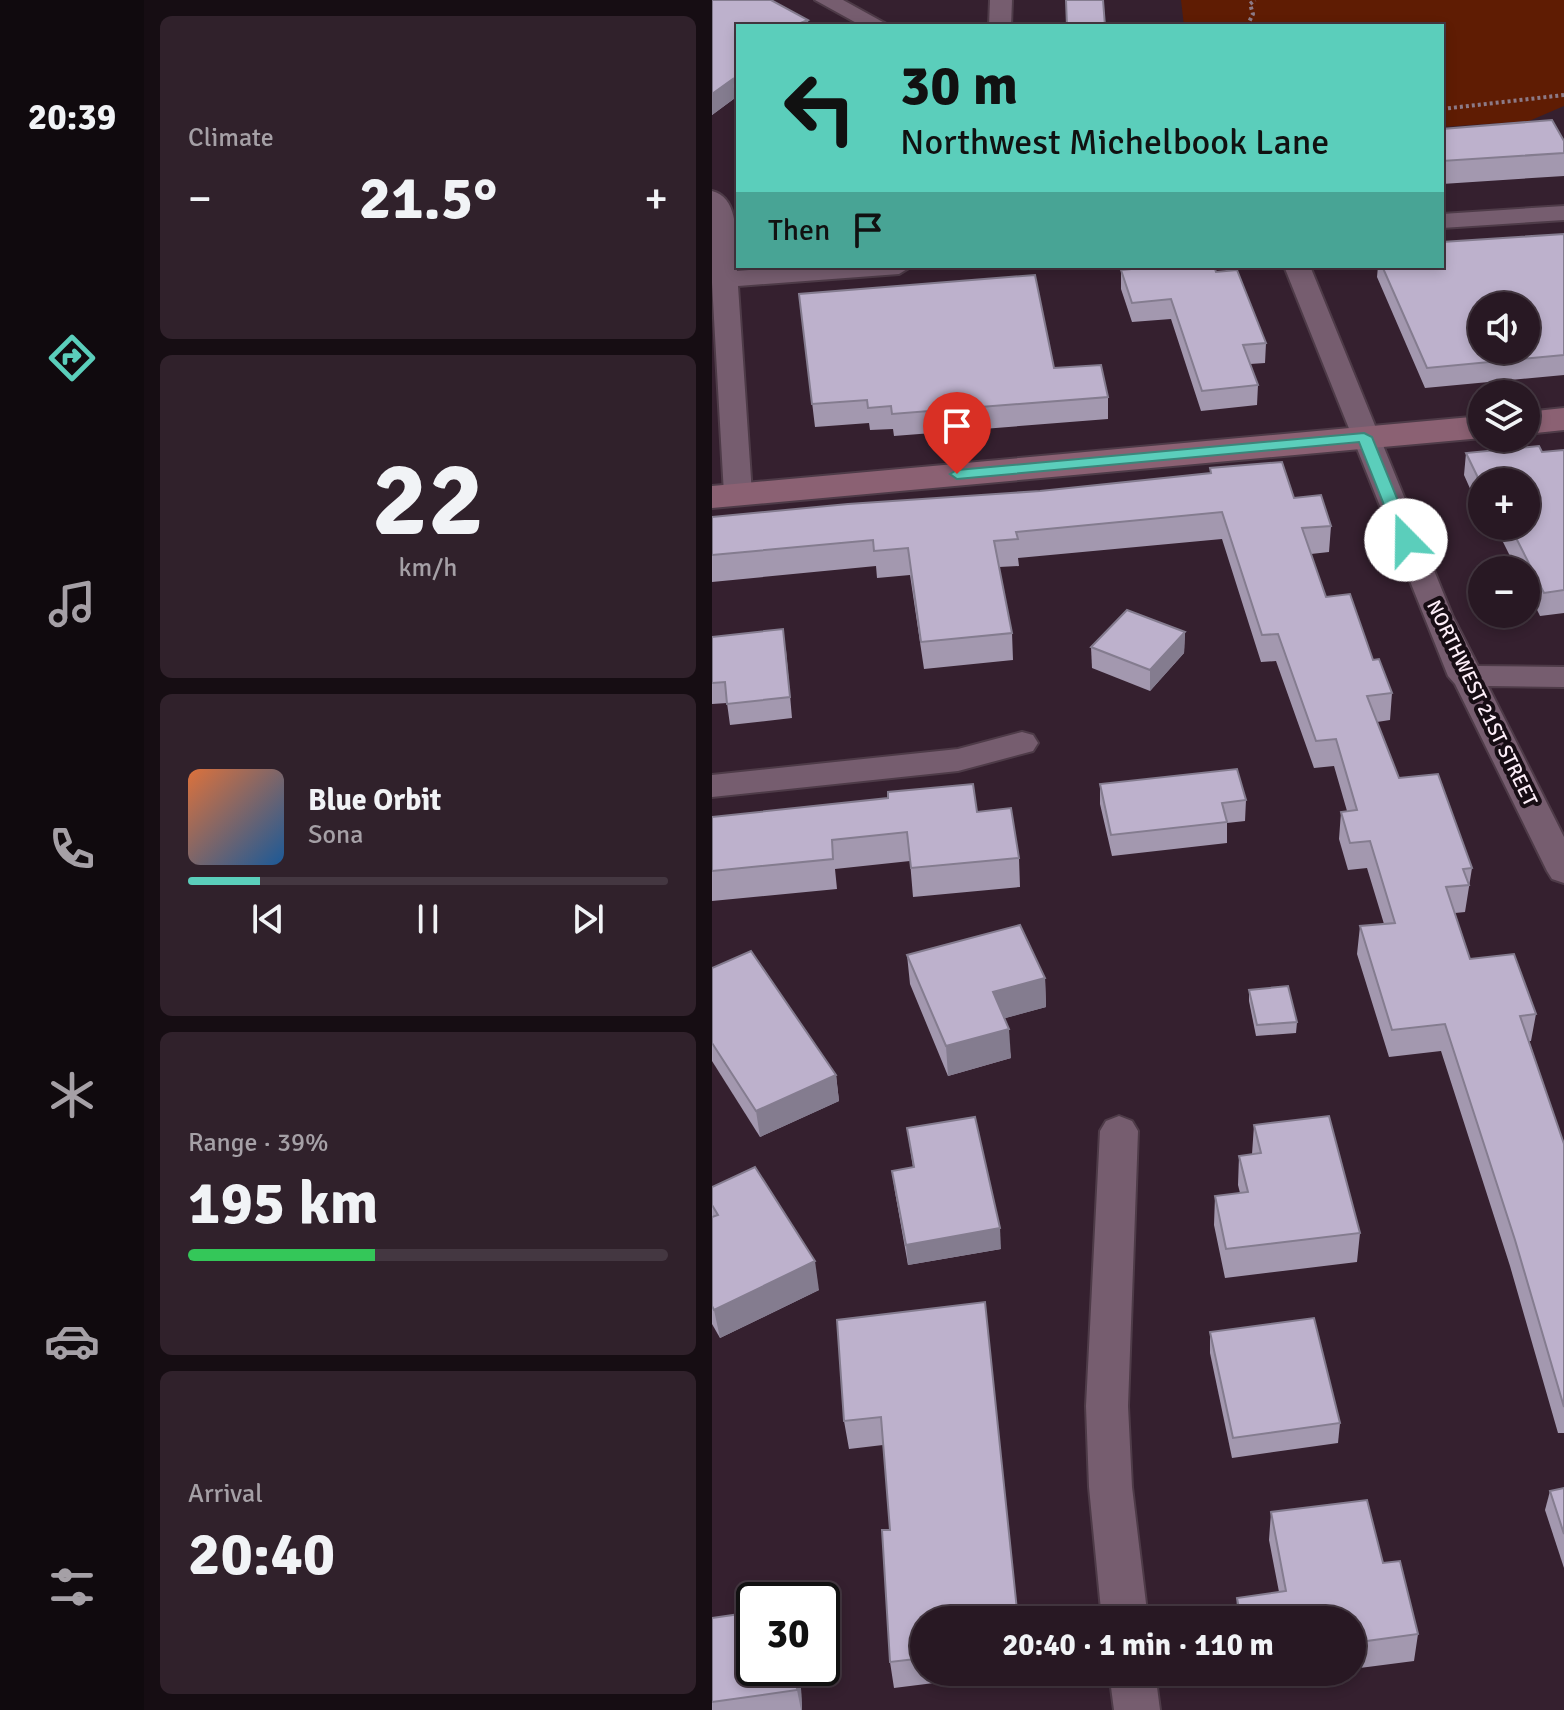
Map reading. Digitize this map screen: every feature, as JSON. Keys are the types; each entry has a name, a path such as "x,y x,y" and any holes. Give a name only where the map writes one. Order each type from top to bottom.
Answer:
{"street":[{"path":"826,0 875,24"},
{"path":"1000,24 1001,0"},
{"path":"712,198 720,207 726,279 725,496 1468,428"},
{"path":"1444,221 1564,213"},
{"path":"726,279 872,268"},
{"name":"NORTHWEST 21ST STREET","path":"1298,268 1364,437 1464,676 1564,871"},
{"path":"1540,422 1564,419"},
{"path":"1464,676 1564,677"},
{"path":"712,786 958,760 1022,743"},
{"path":"1119,1131 1108,1321 1107,1410 1115,1543 1123,1606"},
{"path":"1134,1686 1137,1710"}],"path":[{"path":"1248,24 1253,14 1250,4 1255,0"},
{"path":"1444,109 1564,95"}],"shaded area":[{"path":"1181,0 1564,0 1564,106 1529,121 1444,127 1444,24 1184,24"}],"building":[{"path":"712,0 771,0 808,20 798,24 736,24 736,91 733,79 712,94"},
{"path":"1066,0 1103,0 1105,24 1067,24"},
{"path":"1552,120 1564,141 1564,153 1444,161 1444,129"},
{"path":"1564,234 1564,355 1540,357 1540,292 1468,292 1469,364 1427,368 1383,268 1444,268 1444,242"},
{"path":"1121,270 1237,270 1266,343 1243,345 1258,385 1202,391 1171,299 1132,303"},
{"path":"1035,275 1054,368 1101,365 1108,397 892,414 891,406 868,408 867,400 812,404 799,294"},
{"path":"1540,448 1542,452 1564,450 1564,590 1544,593 1540,585 1540,556 1525,556 1517,540 1540,540 1540,468 1473,468 1466,453 1540,452"},
{"path":"1282,462 1294,498 1321,495 1331,526 1302,528 1326,597 1350,594 1373,660 1379,659 1392,693 1367,696 1399,778 1438,774 1472,868 1463,869 1469,885 1446,887 1470,959 1514,954 1536,1014 1520,1016 1564,1144 1564,1407 1515,1240 1445,1024 1392,1030 1360,926 1395,923 1370,841 1350,843 1341,812 1357,810 1336,739 1316,741 1278,634 1262,635 1222,512 1016,532 1018,539 994,541 1012,633 921,642 908,548 874,551 873,540 712,555 712,517 1040,491 1211,473 1210,468"},
{"path":"1127,610 1185,632 1150,670 1091,647"},
{"path":"783,629 790,697 727,704 725,682 712,683 712,637"},
{"path":"1237,769 1246,800 1222,803 1227,822 1111,835 1100,784"},
{"path":"973,784 977,812 1011,808 1019,858 911,868 907,832 832,840 833,859 712,871 712,817 888,798 888,792"},
{"path":"1020,925 1045,978 993,992 1009,1029 946,1046 907,955"},
{"path":"751,951 836,1075 756,1111 712,1043 712,968"},
{"path":"1288,986 1297,1022 1257,1025 1249,990"},
{"path":"1329,1116 1360,1233 1226,1249 1215,1196 1248,1192 1239,1156 1261,1153 1254,1125"},
{"path":"975,1117 1000,1228 906,1245 892,1171 914,1167 907,1128"},
{"path":"755,1167 815,1261 714,1310 712,1217 718,1215 712,1205 712,1187"},
{"path":"985,1302 1017,1606 910,1606 910,1660 890,1662 882,1530 890,1530 881,1417 844,1421 837,1320"},
{"path":"1314,1318 1340,1423 1233,1438 1210,1332"},
{"path":"1564,1488 1564,1534 1550,1491"},
{"path":"1367,1500 1383,1563 1400,1561 1418,1634 1366,1641 1366,1606 1238,1606 1237,1598 1286,1591 1271,1512"},
{"path":"736,1615 736,1686 797,1686 797,1690 712,1702 712,1618"}],"route":[{"path":"957,474 1364,437 1406,540"}]}
